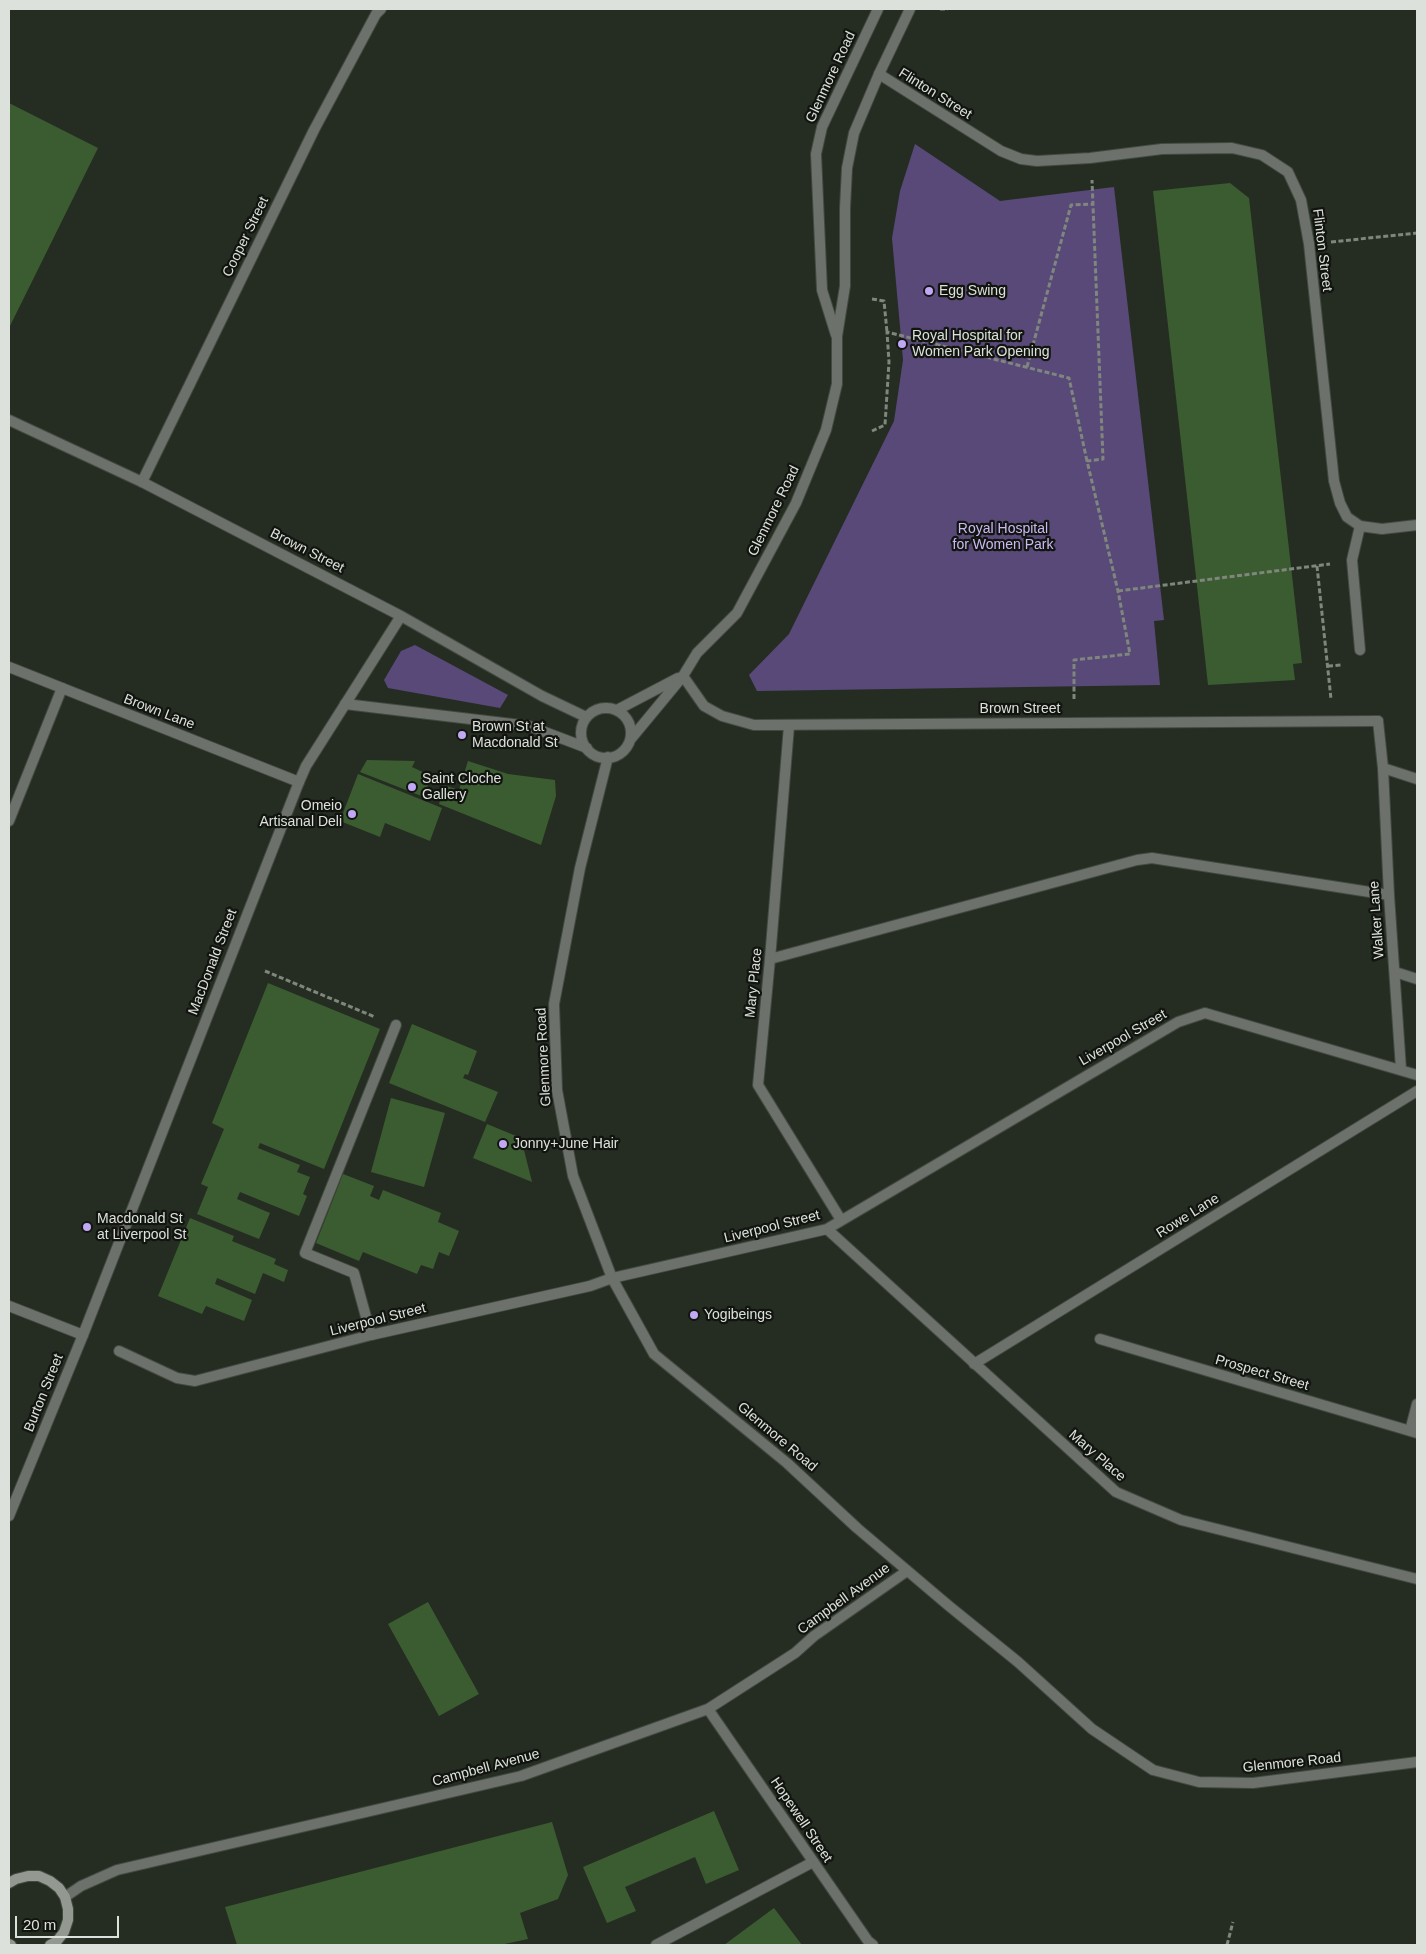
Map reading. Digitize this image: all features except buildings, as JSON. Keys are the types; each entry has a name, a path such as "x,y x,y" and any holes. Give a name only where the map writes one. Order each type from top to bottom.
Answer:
{"main road":[{"path":"9,1883 22,1877 39,1876 59,1888 65,1897 68,1920 64,1932 56,1944"}],"street":[{"name":"Cooper Street","path":"142,482 314,130 376,14 381,9"},
{"name":"Glenmore Road","path":"837,336 822,290 816,154 822,127 878,9"},
{"name":"Glenmore Road","path":"630,740 682,676 697,652 737,612 796,504 826,430 837,384 837,336 845,286 847,168 854,133 910,9"},
{"name":"Flinton Street","path":"879,74 1001,151 1021,159 1037,161 1090,158 1162,149 1232,148 1262,155 1288,172 1302,200 1309,244 1334,481 1340,503 1347,517 1360,526"},
{"name":"Brown Street","path":"9,420 142,482 401,616 542,696 586,717"},
{"path":"1360,650 1352,560 1360,526 1382,529 1417,525"},
{"name":"MacDonald Street","path":"83,1335 306,766 401,616"},
{"name":"Brown Lane","path":"9,667 299,782"},
{"name":"Brown Street","path":"682,676 704,706 722,716 754,725 1333,722 1378,720"},
{"path":"617,710 682,676"},
{"path":"9,821 62,688"},
{"path":"345,704 529,726 587,748 600,757 608,758 621,752 630,740 630,726 623,714 617,710 600,708 586,717 581,733 587,748"},
{"name":"Walker Lane","path":"1378,720 1383,768 1389,895 1401,1070"},
{"name":"Mary Place","path":"789,726 758,1086 841,1220"},
{"name":"Glenmore Road","path":"608,758 580,868 554,1004 557,1090 573,1176 612,1278 654,1354 787,1463 857,1528 1018,1662 1092,1729 1153,1770 1199,1782 1253,1783 1417,1762"},
{"path":"1383,768 1417,779"},
{"path":"770,959 1152,858 1389,895"},
{"path":"1395,972 1417,979"},
{"name":"Liverpool Street","path":"119,1351 177,1378 195,1381 371,1335 590,1286 612,1278 827,1228 1178,1022 1205,1013 1417,1075"},
{"path":"371,1335 354,1273 305,1253 396,1025"},
{"name":"Rowe Lane","path":"974,1364 1417,1091"},
{"name":"Mary Place","path":"827,1228 1116,1492 1181,1520 1417,1579"},
{"path":"9,1306 83,1335"},
{"name":"Burton Street","path":"9,1516 83,1335"},
{"name":"Prospect Street","path":"1100,1339 1413,1432"},
{"path":"1413,1432 1417,1404"},
{"name":"Campbell Avenue","path":"65,1897 81,1886 117,1870 521,1776 708,1709 795,1653 814,1636 907,1571"},
{"name":"Hopewell Street","path":"708,1709 868,1941 873,1945"},
{"path":"656,1945 813,1862"}],"path":[{"path":"940,9 948,9"},
{"path":"1087,461 1103,459 1094,204 1090,158"},
{"path":"1027,367 1070,205 1094,204"},
{"path":"1309,244 1417,233"},
{"path":"872,299 884,302 889,362 885,425 872,431"},
{"path":"887,332 1069,378 1118,591 1130,654 1074,660 1074,722"},
{"path":"1118,591 1317,566 1333,722"},
{"path":"265,972 396,1025"},
{"path":"1227,1945 1233,1922"}],"green space":[{"name":"Royal Hospital for Women Park","path":"915,144 1000,201 1114,187 1164,620 1154,621 1160,685 757,691 749,675 789,634 894,421 903,360 892,238 900,191"},
{"path":"415,645 508,695 500,708 388,688 384,680 401,651"}],"place":[{"name":"Egg Swing","path":"929,291"},
{"name":"Royal Hospital for Women Park Opening","path":"902,344"},
{"name":"Brown St at Macdonald St","path":"462,735"},
{"name":"Saint Cloche Gallery","path":"412,787"},
{"name":"Omeio Artisanal Deli","path":"352,814"},
{"name":"Jonny+June Hair","path":"503,1144"},
{"name":"Macdonald St at Liverpool St","path":"87,1227"},
{"name":"Yogibeings","path":"694,1315"}]}
